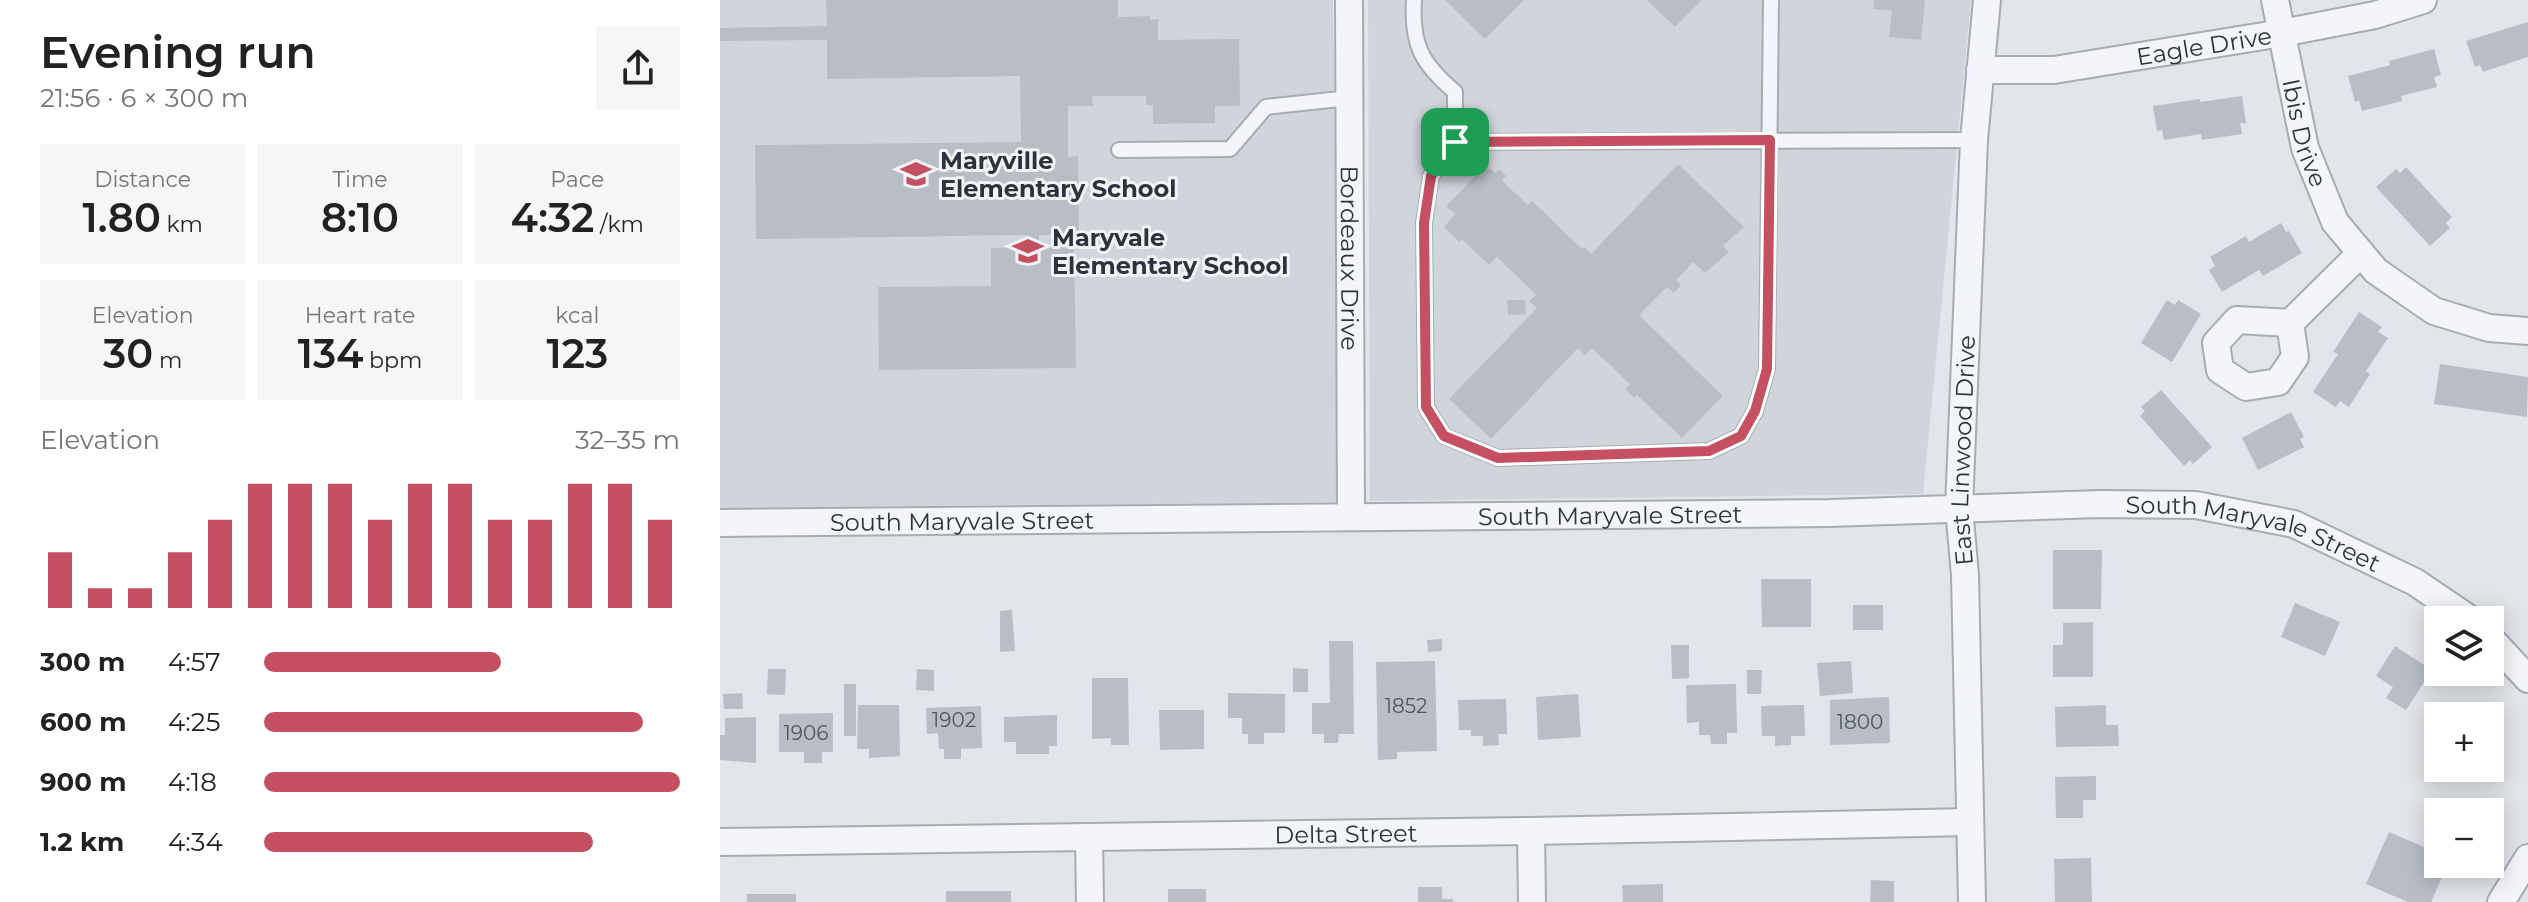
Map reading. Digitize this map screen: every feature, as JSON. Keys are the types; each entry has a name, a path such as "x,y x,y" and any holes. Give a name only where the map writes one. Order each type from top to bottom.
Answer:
{"street":[{"name":"Bordeaux Drive","path":"1349,0 1351,516"},
{"name":"East Linwood Drive","path":"1972,902 1965,575 1959,508 1974,140 1987,0"},
{"name":"Ibis Drive","path":"2275,0 2305,148 2335,222 2376,271 2434,311 2489,328 2528,331"},
{"name":"Eagle Drive","path":"1980,70 2054,70 2282,33 2375,15 2423,0"},
{"path":"2290,323 2361,253"},
{"name":"South Maryvale Street","path":"720,523 1830,513 2100,504 2196,505 2294,524 2415,582 2450,606"},
{"path":"2504,653 2528,679"},
{"name":"Delta Street","path":"720,842 1970,822"},
{"path":"1531,831 1532,902"},
{"path":"1089,837 1090,902"},
{"path":"2501,902 2528,858"}],"lane":[{"path":"1414,0 1415,44 1433,73 1455,92 1455,142 1431,176 1424,223 1426,407 1444,436 1498,458 1709,451 1741,436 1755,411 1767,369 1771,0"},
{"path":"1119,150 1230,149 1266,107 1349,98"},
{"path":"1455,142 1974,140"}],"shaded area":[{"name":"Maryvale Elementary School","path":"720,0 1333,0 1340,502 720,508"},
{"path":"1368,0 1971,0 1923,494 1370,501"}],"building":[{"name":"Maryville Elementary School","path":"826,0 1118,0 1118,17 1150,16 1150,20 1158,19 1158,40 1239,39 1240,106 1215,106 1215,123 1153,124 1153,105 1146,105 1146,96 1092,96 1093,106 1068,106 1068,157 1078,156 1079,235 1039,235 1039,247 1074,247 1076,368 879,370 878,287 991,286 991,248 1026,247 1026,235 756,239 755,145 1021,142 1020,76 827,79 827,40 720,41 720,28 827,26"},
{"path":"1445,0 1524,0 1485,39"},
{"path":"1647,0 1702,0 1675,27"},
{"path":"1874,0 1925,0 1921,40 1889,37 1892,11 1873,9"},
{"path":"2528,22 2528,57 2483,72 2480,65 2475,67 2466,41"},
{"path":"2434,49 2441,75 2434,77 2437,87 2401,96 2402,101 2362,111 2359,100 2355,102 2348,76"},
{"path":"2242,96 2246,123 2240,123 2242,134 2202,140 2201,134 2164,140 2162,130 2157,131 2153,106"},
{"path":"1678,164 1744,227 1723,246 1729,252 1705,273 1693,262 1676,280 1681,285 1674,293 1667,287 1639,315 1723,396 1682,438 1637,395 1634,398 1625,389 1630,384 1592,348 1585,355 1578,348 1491,439 1449,399 1537,308 1529,301 1536,295 1497,257 1489,265 1462,239 1459,242 1444,227 1455,214 1446,206 1486,165 1495,173 1499,169 1506,176 1502,181 1528,205 1532,201 1591,254"},
{"path":"2406,167 2452,217 2446,223 2450,228 2430,246 2376,187 2396,169 2400,173"},
{"path":"2281,223 2302,253 2263,276 2259,270 2222,292 2209,270 2215,266 2210,257 2246,236 2249,242"},
{"path":"1507,300 1525,300 1526,314 1508,315"},
{"path":"2167,300 2175,305 2178,300 2201,314 2172,362 2141,343"},
{"path":"2359,312 2382,327 2378,332 2388,338 2366,371 2370,374 2349,407 2340,401 2336,407 2313,392 2338,354 2333,352"},
{"path":"2440,364 2528,377 2527,417 2434,404"},
{"path":"2161,390 2212,447 2193,464 2190,460 2184,466 2140,416 2145,411 2141,407"},
{"path":"2291,412 2304,437 2300,439 2304,447 2258,470 2242,438"},
{"path":"2053,550 2102,550 2101,609 2053,609"},
{"path":"1761,579 1811,579 1811,627 1762,627"},
{"path":"2295,603 2340,622 2325,656 2281,637"},
{"path":"1853,605 1883,605 1883,630 1853,630"},
{"path":"1012,610 1015,651 1000,652 1000,611"},
{"path":"2093,622 2093,677 2053,677 2053,645 2063,645 2063,623"},
{"path":"1442,639 1442,651 1428,652 1427,640"},
{"path":"1329,641 1353,641 1354,734 1339,734 1338,743 1324,743 1324,734 1312,734 1312,703 1330,703"},
{"path":"1671,645 1689,645 1689,678 1672,679"},
{"path":"2395,646 2424,665 2424,682 2406,710 2386,698 2393,687 2376,676"},
{"path":"1435,661 1437,751 1397,752 1397,759 1378,760 1376,662"},
{"path":"1851,661 1853,693 1820,696 1817,663"},
{"path":"1293,668 1308,669 1308,692 1293,692"},
{"path":"768,669 786,669 785,695 767,694"},
{"path":"917,669 934,670 934,691 916,690"},
{"path":"1747,670 1762,670 1761,694 1747,694"},
{"path":"1092,678 1128,678 1129,745 1111,745 1111,738 1092,739"},
{"path":"844,684 856,684 856,736 844,736"},
{"path":"1736,684 1737,733 1727,733 1727,744 1711,744 1710,735 1699,735 1699,722 1687,723 1686,685"},
{"path":"742,693 743,709 724,709 723,694"},
{"path":"1228,693 1285,694 1285,733 1264,733 1264,744 1248,744 1248,734 1242,734 1242,718 1228,718"},
{"path":"1578,694 1581,737 1538,740 1536,697"},
{"path":"1889,697 1890,743 1830,745 1830,700"},
{"path":"1506,699 1507,734 1498,734 1499,745 1483,746 1483,736 1471,736 1471,730 1459,730 1458,700"},
{"path":"858,705 899,705 900,756 869,758 869,749 857,749"},
{"path":"1804,705 1805,736 1791,736 1791,745 1775,746 1775,736 1762,736 1761,706"},
{"path":"2106,705 2106,725 2118,725 2119,746 2056,747 2055,707"},
{"path":"981,706 982,748 961,749 961,759 944,759 944,749 939,749 938,733 927,734 926,708"},
{"path":"1159,710 1204,710 1204,749 1160,750"},
{"path":"833,713 833,752 822,752 822,763 804,763 804,752 779,752 779,714"},
{"path":"1057,715 1057,746 1049,746 1049,754 1016,754 1016,742 1004,742 1004,717"},
{"path":"756,717 756,763 720,760 720,735 725,735 725,718"},
{"path":"2096,776 2096,800 2083,800 2083,818 2056,818 2055,777"},
{"path":"2389,832 2424,847 2424,878 2442,878 2431,902 2408,902 2366,884"},
{"path":"2091,858 2092,902 2055,902 2054,859"},
{"path":"1871,880 1894,881 1894,902 1870,902"},
{"path":"1663,884 1663,902 1623,902 1622,885"},
{"path":"1418,887 1442,887 1442,899 1453,899 1453,902 1418,902"},
{"path":"1168,889 1206,889 1206,902 1168,902"},
{"path":"946,891 1011,891 1011,902 946,902"},
{"path":"747,894 796,894 796,902 747,902"}],"place":[{"name":"Maryville Elementary School","path":"916,174"},
{"name":"Maryvale Elementary School","path":"1028,251"}],"route":[{"path":"1770,140 1767,369 1755,411 1741,436 1709,451 1498,458 1444,436 1426,407 1424,223 1431,176 1455,142 1770,140"}]}
